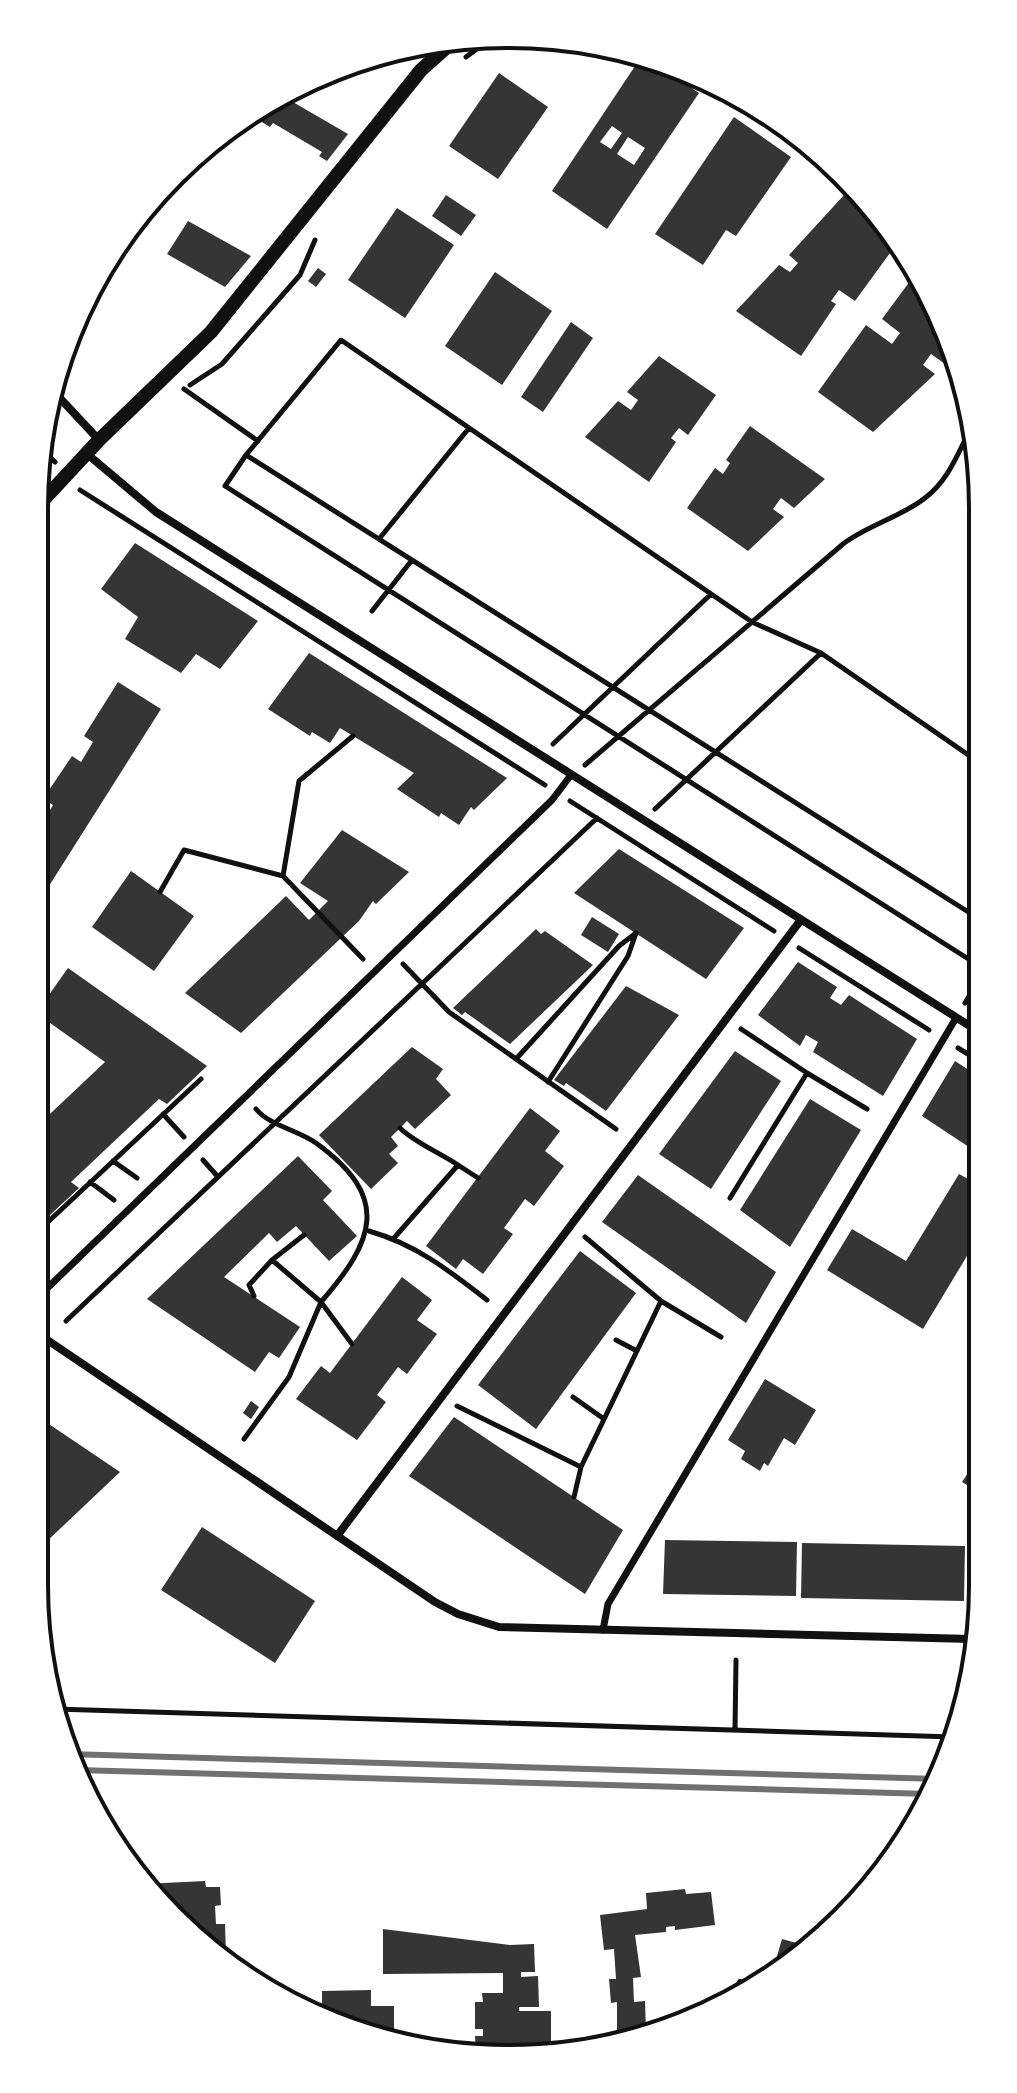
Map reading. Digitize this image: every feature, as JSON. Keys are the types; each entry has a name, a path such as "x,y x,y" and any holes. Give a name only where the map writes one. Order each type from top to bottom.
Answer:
{"street":[{"path":"48,494 99,440 211,332 421,70 440,53"},
{"path":"61,400 99,440"},
{"path":"86,453 156,512 969,1026"},
{"path":"48,1287 558,793 571,775"},
{"path":"337,1536 800,921"},
{"path":"603,1630 608,1604 956,1018"},
{"path":"48,1340 435,1602 479,1623 499,1627 966,1639"}],"path":[{"path":"969,755 821,653 752,622 341,340 246,455 225,486 969,959"},
{"path":"184,389 258,441"},
{"path":"379,539 469,428"},
{"path":"571,775 620,738 864,528 925,499 952,470 964,443"},
{"path":"246,455 969,912"},
{"path":"51,459 54,462"},
{"path":"79,489 969,1054"},
{"path":"372,611 412,560"},
{"path":"540,755 711,594"},
{"path":"643,821 714,750 821,653"},
{"path":"283,876 299,781 353,736"},
{"path":"66,1321 597,818"},
{"path":"160,892 184,850 283,876 375,971"},
{"path":"516,1059 619,946 636,933 628,956 548,1082"},
{"path":"393,953 449,1012 616,1129"},
{"path":"956,1018 969,996"},
{"path":"726,1021 867,1109"},
{"path":"730,1198 807,1073"},
{"path":"48,1222 201,1079"},
{"path":"244,1439 289,1377 321,1302 350,1269 369,1231 358,1185 314,1142 260,1114 246,1096"},
{"path":"400,1128 410,1139 426,1143 478,1178"},
{"path":"113,1161 151,1188"},
{"path":"394,1238 458,1165"},
{"path":"90,1182 127,1211"},
{"path":"369,1231 394,1238 426,1255 487,1300"},
{"path":"254,1296 249,1285 272,1260 304,1235"},
{"path":"585,1237 661,1301 721,1337"},
{"path":"272,1260 321,1302 352,1344"},
{"path":"574,1497 581,1467 661,1301"},
{"path":"616,1340 637,1351"},
{"path":"573,1397 604,1419"},
{"path":"456,1405 581,1467"},
{"path":"735,1730 736,1660"},
{"path":"65,1709 944,1737"}],"building":[{"path":"635,66 683,82 699,93 607,229 552,191","holes":["612,126 622,133 611,149 600,142","628,137 645,148 634,165 617,154"]},
{"path":"499,73 548,107 498,179 449,146"},
{"path":"293,102 348,134 327,161 319,156 322,152 273,123 270,127 260,121"},
{"path":"734,117 791,157 736,236 726,230 703,265 655,234"},
{"path":"845,194 891,252 855,301 839,290 831,301 836,304 801,356 736,311 779,265 790,272 798,263 789,255"},
{"path":"446,195 476,215 461,236 432,216"},
{"path":"397,208 454,245 405,318 348,280"},
{"path":"188,221 251,256 225,287 167,254"},
{"path":"318,268 326,274 316,287 308,281"},
{"path":"495,272 552,311 502,385 445,346"},
{"path":"909,282 946,363 931,354 923,365 935,374 873,432 818,392 866,325 892,344 900,333 882,319"},
{"path":"571,322 593,338 543,412 521,397"},
{"path":"659,356 716,395 688,435 679,428 671,438 676,442 649,482 585,437 618,401 631,410 638,400 627,392"},
{"path":"750,426 825,479 794,508 781,498 773,509 784,517 748,551 687,508 715,468 723,474 730,463 726,460"},
{"path":"135,543 258,621 220,669 196,654 181,673 125,639 138,617 101,589"},
{"path":"309,653 507,778 474,810 471,807 459,825 441,813 439,817 397,789 414,773 340,728 330,743 312,732 310,736 268,709"},
{"path":"118,682 161,709 48,888 48,814 53,805 48,802 48,792 72,756 81,762 93,742 84,736"},
{"path":"342,830 409,872 376,904 373,901 359,921 241,1033 185,993 286,896 309,920 328,901 300,883"},
{"path":"619,849 744,928 706,979 574,893"},
{"path":"131,871 194,916 154,971 92,927"},
{"path":"592,917 619,934 608,952 581,935"},
{"path":"536,929 541,934 545,931 593,965 510,1044 465,1012 462,1015 453,1008"},
{"path":"798,962 837,987 830,998 841,1005 849,995 917,1039 883,1096 813,1052 818,1042 806,1035 800,1046 758,1015"},
{"path":"68,968 207,1066 167,1104 159,1099 71,1182 79,1188 48,1217 48,1116 105,1062 48,1022 48,996"},
{"path":"626,986 679,1015 606,1111 566,1083 564,1086 554,1080"},
{"path":"412,1047 443,1069 436,1079 451,1095 415,1129 407,1121 391,1137 398,1146 389,1154 398,1163 371,1189 319,1135"},
{"path":"735,1051 781,1081 711,1189 659,1154"},
{"path":"955,1061 969,1070 969,1147 922,1116"},
{"path":"810,1099 861,1130 790,1247 740,1210"},
{"path":"530,1108 560,1131 545,1151 564,1166 534,1206 525,1199 504,1228 513,1234 483,1274 463,1259 456,1269 426,1246"},
{"path":"298,1156 332,1191 323,1200 357,1236 329,1261 296,1226 277,1242 269,1233 224,1277 300,1327 279,1358 269,1352 255,1372 147,1299"},
{"path":"959,1174 969,1180 969,1253 923,1329 827,1270 852,1229 906,1261"},
{"path":"638,1175 776,1272 746,1323 602,1222"},
{"path":"580,1251 636,1293 536,1429 478,1385"},
{"path":"402,1277 432,1300 417,1320 437,1334 407,1374 398,1367 377,1395 386,1402 357,1440 296,1399 321,1366 330,1373"},
{"path":"765,1379 816,1410 795,1445 784,1438 768,1466 764,1463 760,1471 741,1459 745,1451 728,1440"},
{"path":"251,1401 259,1407 251,1419 243,1413"},
{"path":"454,1417 623,1530 585,1594 409,1476"},
{"path":"48,1423 120,1472 48,1540"},
{"path":"969,1471 969,1486 962,1482"},
{"path":"202,1527 315,1601 275,1663 161,1590"},
{"path":"665,1540 797,1542 796,1596 663,1594"},
{"path":"802,1543 965,1546 964,1601 801,1598"},
{"path":"968,1547 969,1584 968,1602"},
{"path":"205,1881 206,1887 220,1887 221,1905 215,1906 216,1924 225,1924 226,1948 183,1910 158,1883"},
{"path":"685,1889 686,1894 711,1892 715,1925 675,1930 675,1926 666,1927 666,1932 635,1935 641,1977 633,1978 634,2002 645,2001 646,2024 617,2032 617,2002 611,2003 609,1979 616,1979 614,1949 604,1950 600,1915 647,1909 646,1893"},
{"path":"383,1929 510,1945 534,1944 535,1972 521,1972 521,1977 538,1976 539,2007 519,2007 519,2011 551,2011 551,2043 475,2044 475,2036 483,2036 483,2029 475,2029 475,2002 483,2002 482,1993 503,1993 503,1973 383,1974"},
{"path":"782,1939 797,1943 789,1950 776,1959"},
{"path":"371,1990 371,2006 394,2006 394,2030 322,2006 322,1991"}],"railway":[{"path":"80,1754 926,1779"},
{"path":"87,1770 919,1794"}]}
